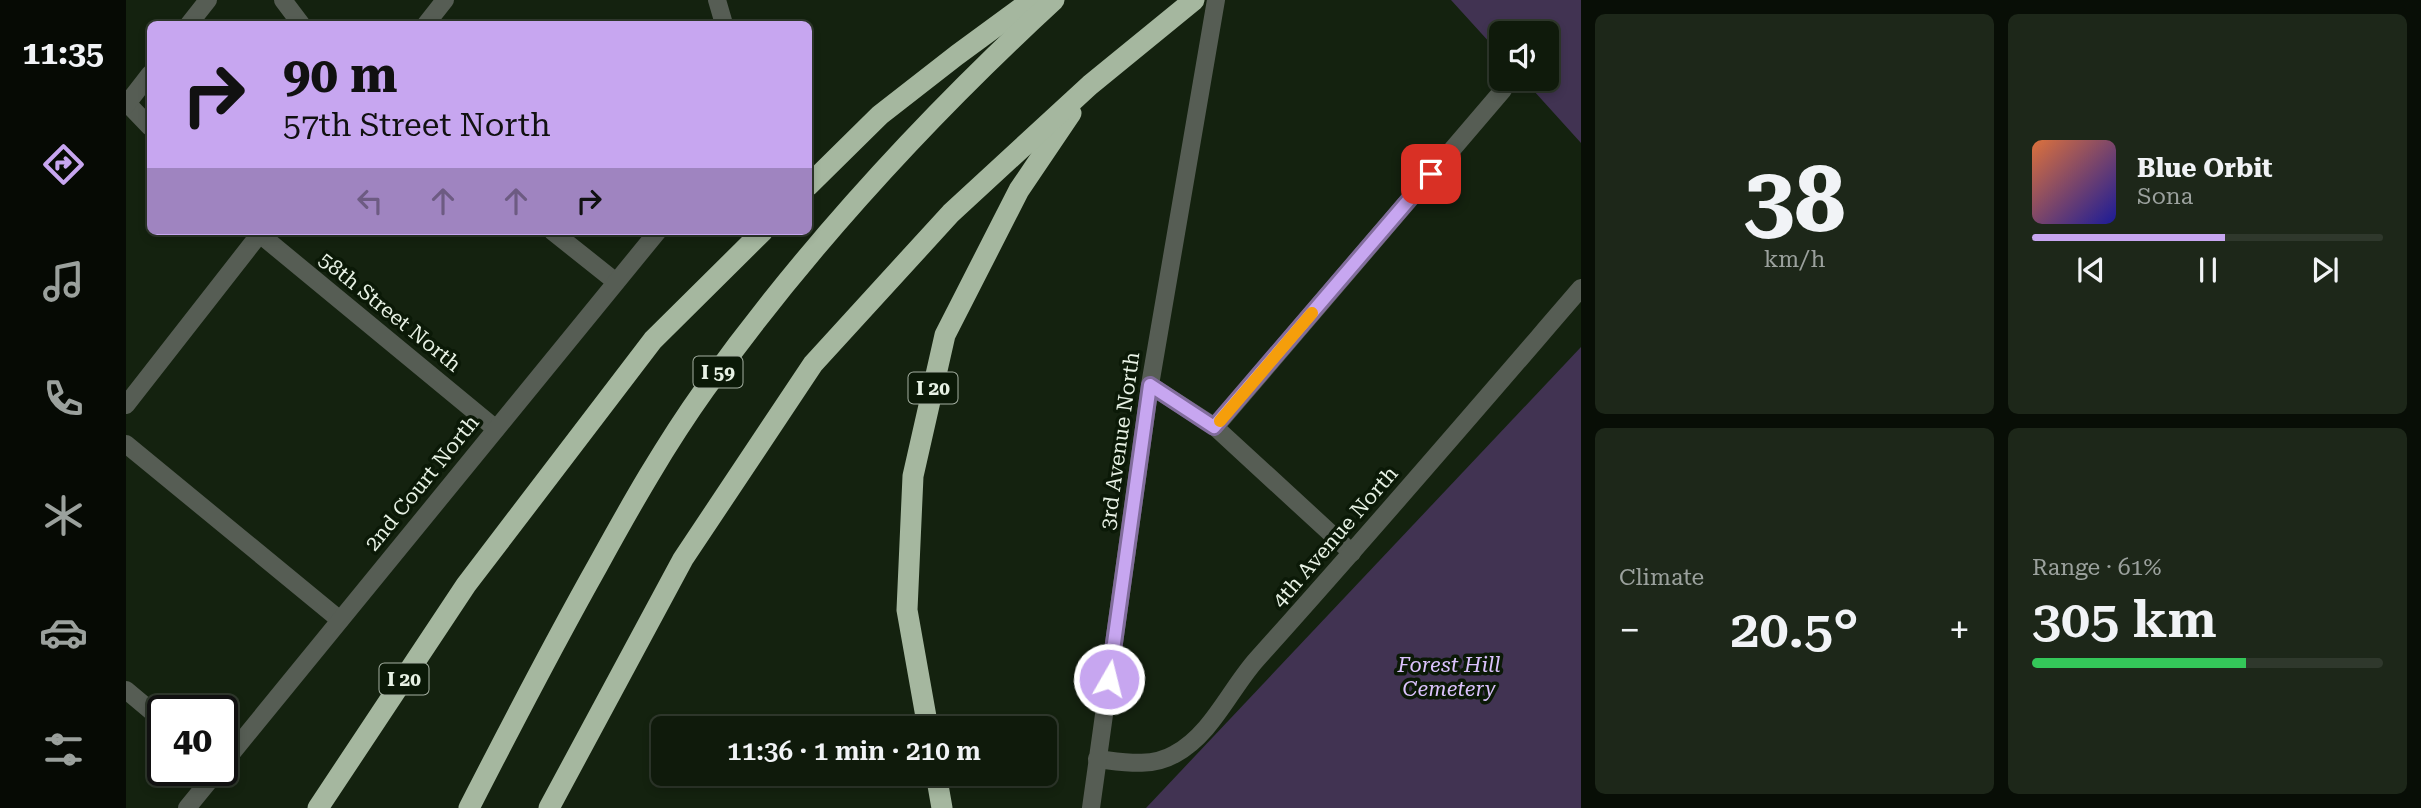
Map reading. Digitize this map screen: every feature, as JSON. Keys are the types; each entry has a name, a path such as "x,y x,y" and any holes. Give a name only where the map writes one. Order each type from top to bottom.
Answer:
{"highway":[{"path":"812,182 880,115 1032,0"},
{"name":"I 59","path":"469,808 543,663 620,525 704,391 814,249 911,142 1015,36 1055,0"},
{"name":"I 20","path":"926,716 907,610 913,476 946,335 1019,190 1090,85 1194,0"},
{"path":"549,808 683,559 813,364 951,213 1090,85"},
{"name":"I 20","path":"318,808 466,585 653,340 759,235"},
{"path":"938,786 942,808"}],"street":[{"path":"191,21 208,0"},
{"path":"284,0 299,21"},
{"path":"434,21 445,0"},
{"path":"717,0 723,21"},
{"name":"3rd Avenue North","path":"1091,808 1150,385 1216,0"},
{"path":"147,78 126,103 147,124"},
{"path":"1214,427 1502,91"},
{"path":"126,405 257,235"},
{"name":"58th Street North","path":"263,235 496,429"},
{"path":"557,235 616,282"},
{"name":"2nd Court North","path":"238,745 654,235"},
{"name":"4th Avenue North","path":"1097,760 1152,763 1176,754 1206,728 1240,678 1581,288"},
{"path":"1150,385 1214,427 1352,553"},
{"path":"126,444 340,620"},
{"path":"126,690 147,708"},
{"path":"187,808 205,786"}],"green space":[{"path":"1451,0 1581,0 1581,143 1534,91 1559,91 1559,21 1489,21 1489,42"},
{"name":"Forest Hill Cemetery","path":"1581,347 1581,808 1146,808"}],"slow traffic":[{"path":"1220,421 1312,313"}],"route":[{"path":"1109,679 1150,385 1214,427 1431,174"}]}
